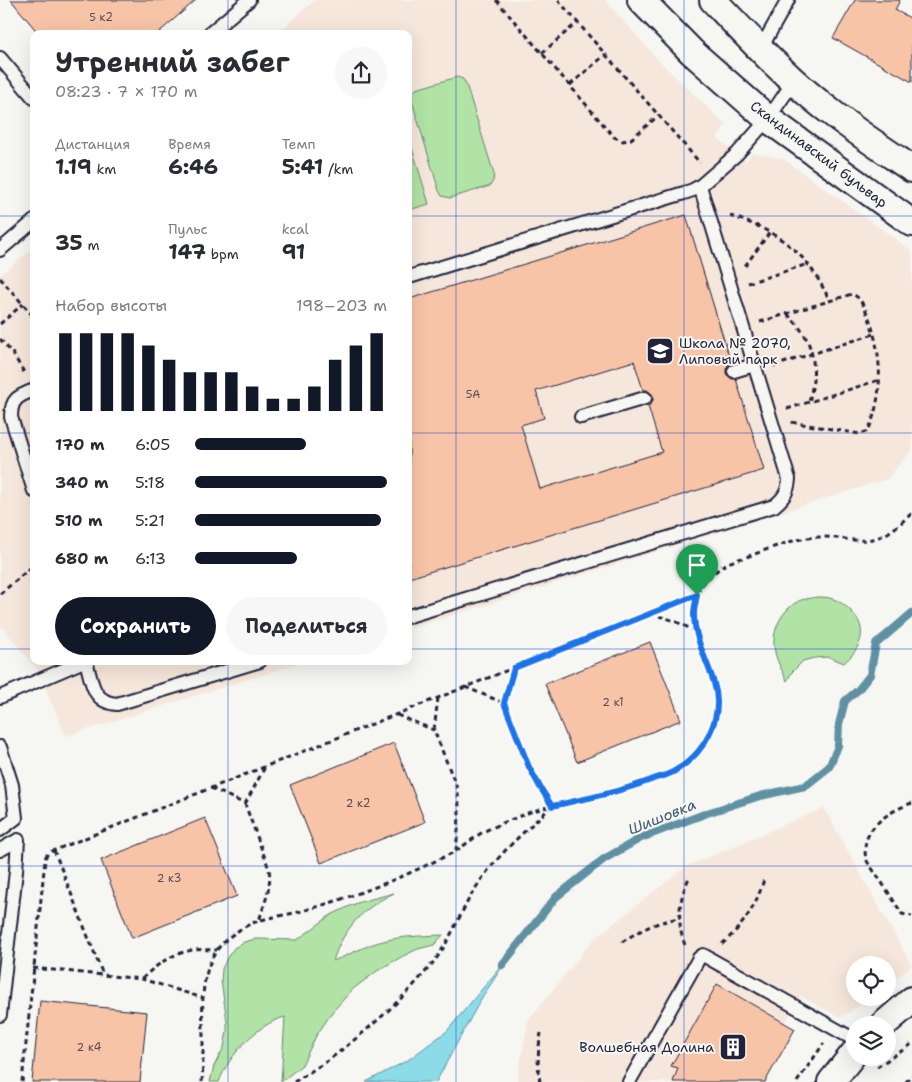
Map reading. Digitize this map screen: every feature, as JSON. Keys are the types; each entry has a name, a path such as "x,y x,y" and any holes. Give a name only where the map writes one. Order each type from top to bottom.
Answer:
{"street":[{"name":"Скандинавский бульвар","path":"641,0 692,52 768,119 912,223"},
{"path":"713,0 760,50 835,116 912,169"},
{"path":"893,1016 912,1000"},
{"path":"831,1082 846,1063"}],"lane":[{"path":"214,30 249,0"},
{"path":"760,50 788,0"},
{"path":"0,58 30,93"},
{"path":"412,276 693,190 737,154 768,119 794,81"},
{"path":"412,615 774,506 785,496 789,480 700,186"},
{"path":"0,250 30,225"},
{"path":"734,371 755,368"},
{"path":"30,385 24,394 17,398 11,409 11,418 30,478"},
{"path":"582,417 645,398"},
{"path":"0,697 76,665"},
{"path":"86,665 94,690 99,697 109,704 118,704 247,665"},
{"path":"0,747 12,785 16,818 0,830"},
{"path":"0,850 18,840 0,1016"},
{"path":"629,1082 700,959 846,1035"}],"path":[{"path":"496,0 614,137 623,140 631,139 659,115"},
{"path":"558,0 700,163"},
{"path":"542,53 578,22"},
{"path":"570,85 606,54"},
{"path":"708,212 750,222 770,232 795,251 808,264 827,294 828,300"},
{"path":"731,288 770,232"},
{"path":"731,288 808,264"},
{"path":"0,278 30,312"},
{"path":"743,327 852,294 856,296 866,310 874,334 878,354 879,380 877,401 868,431 860,434 770,417"},
{"path":"0,324 23,304"},
{"path":"786,314 796,323 806,337 812,354 814,370 813,388 809,402"},
{"path":"755,368 812,354 874,334"},
{"path":"0,340 13,354 30,382"},
{"path":"770,417 809,402 879,380"},
{"path":"202,1082 203,998 207,969 217,950 229,937 254,922 306,910 362,892 408,874 456,851 484,832 524,814 634,786 673,772 693,757 706,742 714,723 717,706 715,684 695,632 694,612 697,595 709,577 728,564 800,539 833,537 856,541 871,540 884,535 912,513"},
{"path":"0,594 30,569"},
{"path":"22,1082 45,860 48,854 697,595"},
{"path":"649,614 684,624 695,632"},
{"path":"514,668 504,703 529,767 552,806"},
{"path":"465,687 504,703"},
{"path":"438,698 434,730 459,796 456,851"},
{"path":"396,714 434,730"},
{"path":"245,804 265,766"},
{"path":"210,788 245,804 269,869 270,886 259,921"},
{"path":"912,803 904,805 873,826 865,846 866,859 902,914 912,916"},
{"path":"294,1082 343,1050 382,1016 410,988 446,945 460,914 492,866 519,836 552,806"},
{"path":"54,850 103,975"},
{"path":"689,878 683,890 680,903 680,929 690,954 700,959 723,943 741,925 755,903 764,879"},
{"path":"622,942 655,924 680,918"},
{"path":"142,979 158,964 177,954 194,950 217,950"},
{"path":"34,968 142,979 203,998"},
{"path":"540,1082 538,1050 541,1033"},
{"path":"872,1073 878,1066 912,1044"},
{"path":"906,1082 912,1075"}],"shaded area":[{"name":"Школа № 2070, Липовый парк","path":"315,0 605,0 661,63 726,125 717,138 746,161 752,153 782,158 912,251 912,450 887,479 412,628 412,30 281,30"},
{"path":"30,251 30,661 0,625 0,275"},
{"path":"34,665 293,665 66,736"},
{"path":"824,808 912,966 896,978 896,956 846,956 846,1006 858,1006 841,1018 800,996 785,1023 795,1029 765,1082 517,1082 528,1021 593,940 685,867"}],"green space":[{"path":"457,77 463,79 494,174 490,186 450,198 442,196 412,101 412,95 416,89"},
{"path":"412,148 429,204 412,209"},
{"path":"827,597 836,600 852,612 860,625 861,639 855,651 844,663 829,657 803,661 792,672 787,681 775,652 774,637 776,629 783,615 794,604 801,600"},
{"path":"394,893 373,905 356,921 342,939 333,961 390,939 443,935 434,945 418,949 403,956 377,971 353,989 333,1011 316,1036 302,1065 281,1082 285,1017 264,1026 254,1034 237,1051 219,1082 210,1082 214,1066 224,1047 227,1031 221,981 222,969 234,948 244,942 256,939 297,940 331,915 360,902"}],"water":[{"path":"508,958 481,999 436,1082 366,1082 408,1060 447,1031"}],"building":[{"path":"11,0 196,0 162,30 36,30"},
{"path":"855,0 900,0 895,10 912,19 912,82 833,38"},
{"path":"686,215 731,363 726,369 726,374 732,379 736,379 764,470 412,577 412,298","holes":["634,361 643,390 647,390 653,395 653,400 648,406 662,452 540,489 521,425 544,418 536,391"]},
{"path":"650,642 681,720 577,762 545,684"},
{"path":"394,743 425,822 321,863 290,785"},
{"path":"205,818 237,896 132,938 101,860"},
{"name":"Волшебная Долина","path":"717,984 795,1029 765,1082 673,1082 678,1068 671,1066"},
{"path":"40,1001 147,1012 140,1082 32,1082"}],"waterway":[{"name":"Шишовка","path":"502,965 556,897 604,859 641,838 707,813 760,796 805,786 829,767 838,746 839,724 845,701 858,690 870,675 876,644 912,613"}],"place":[{"name":"Школа № 2070, Липовый парк","path":"660,351"},
{"name":"Волшебная Долина","path":"733,1047"}],"route":[{"path":"697,595 694,612 695,632 715,684 717,706 714,723 706,742 693,757 673,772 634,786 575,802 552,806 529,767 504,703 514,668 697,595"}]}
